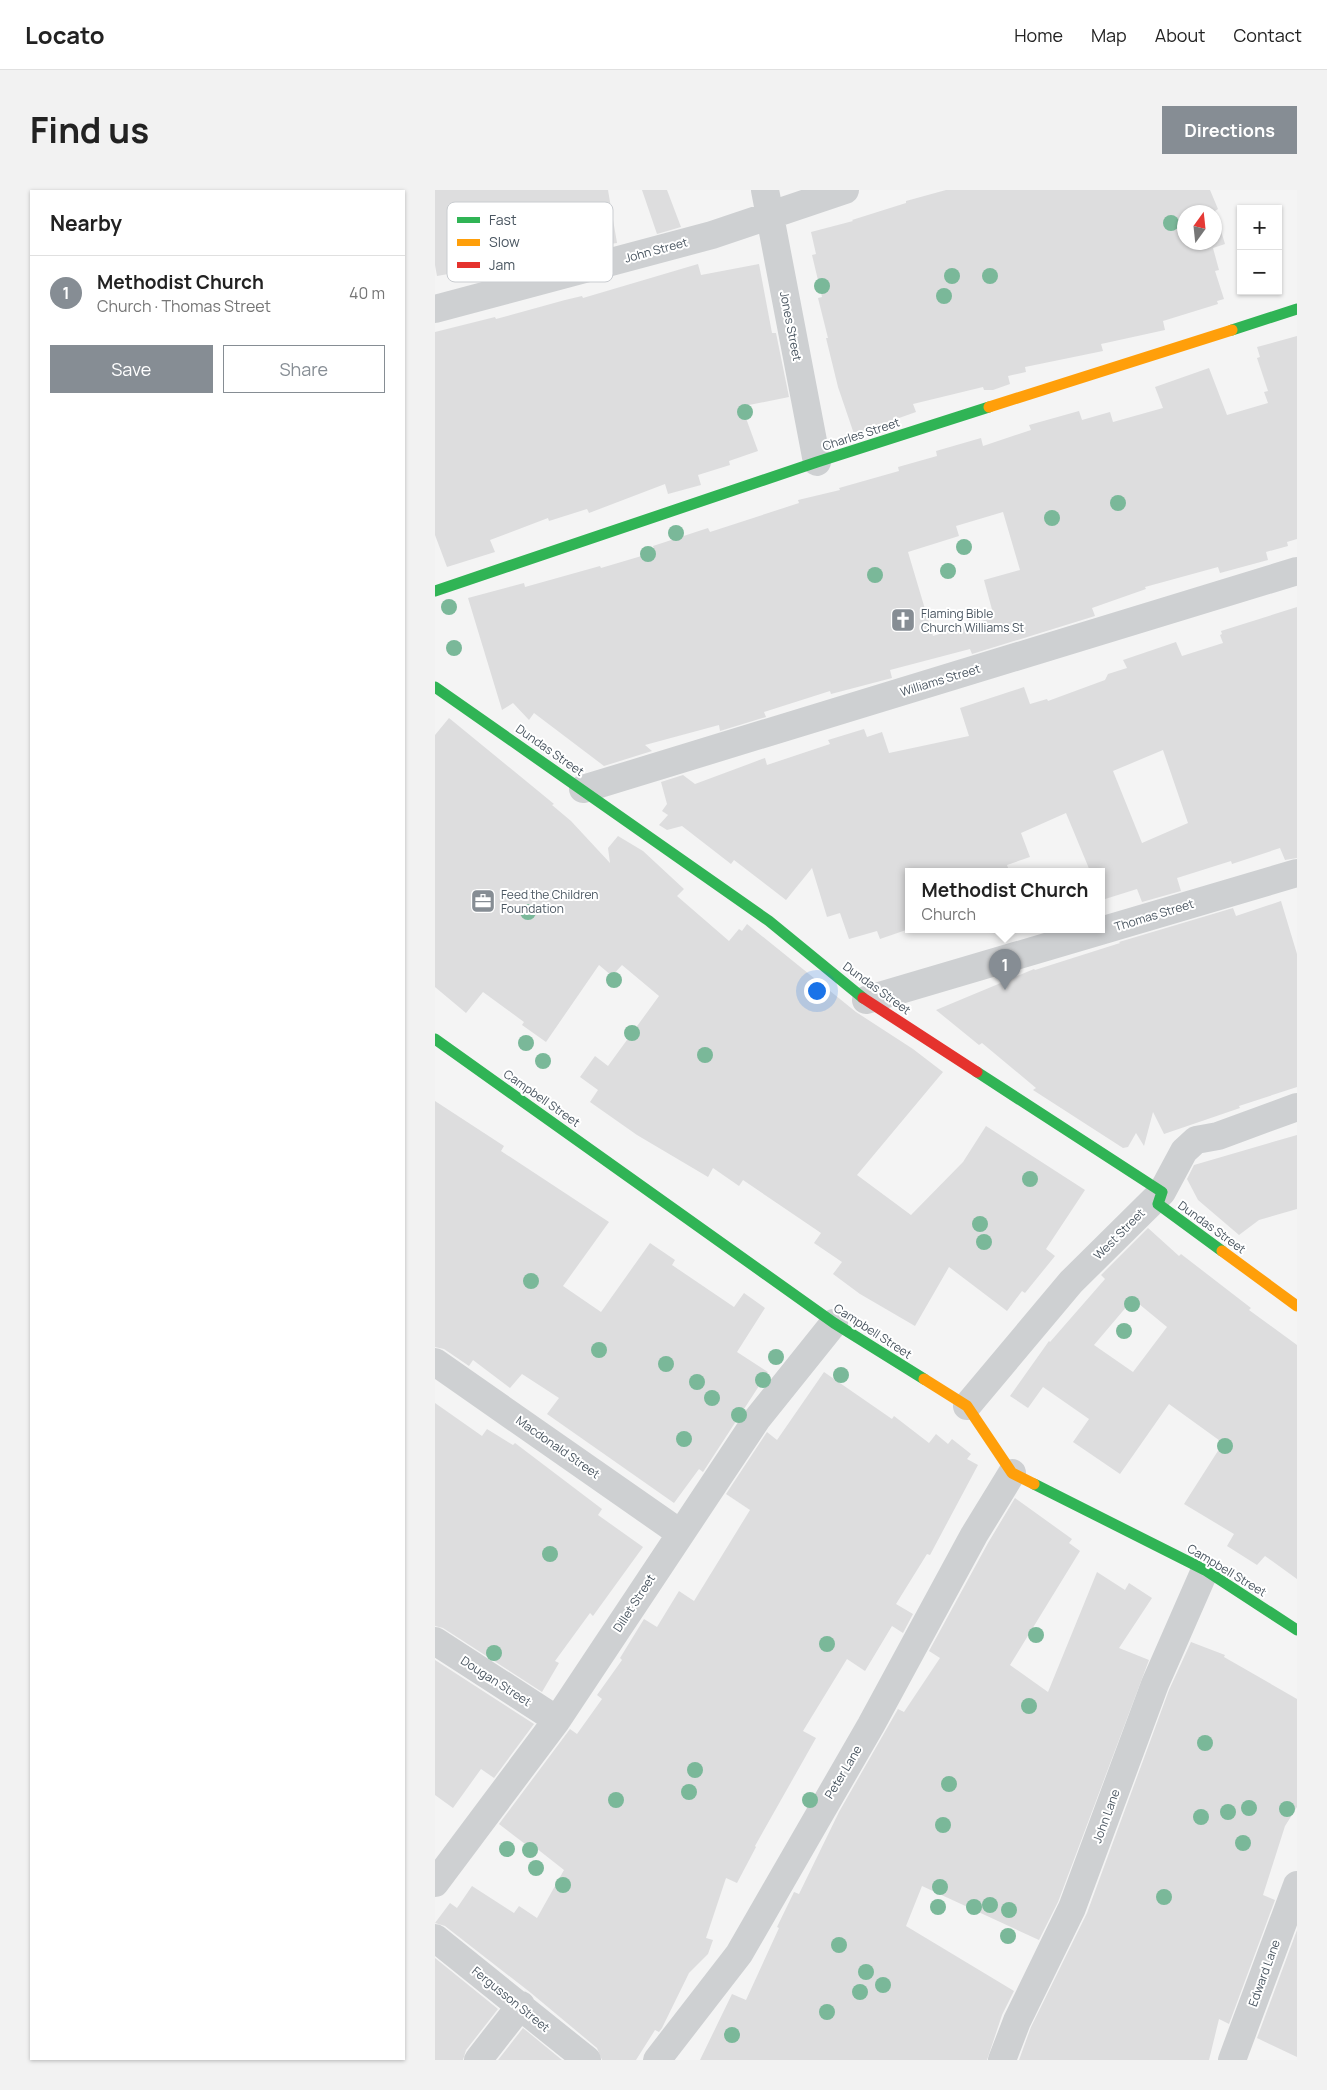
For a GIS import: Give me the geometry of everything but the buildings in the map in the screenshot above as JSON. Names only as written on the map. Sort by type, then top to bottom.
[{"type":"street","name":"John Street","points":[[613,261],[712,235],[767,202],[845,190]]},
{"type":"street","name":"Jones Street","points":[[767,202],[817,462]]},
{"type":"street","name":"John Street","points":[[435,309],[536,282]]},
{"type":"street","name":"Charles Street","points":[[435,590],[817,462],[1297,309]]},
{"type":"street","name":"Williams Street","points":[[583,789],[1297,572]]},
{"type":"street","name":"Dundas Street","points":[[435,687],[769,921],[866,1000],[1161,1192],[1158,1204],[1297,1306]]},
{"type":"street","name":"Thomas Street","points":[[1105,930],[1297,873]]},
{"type":"street","name":"Thomas Street","points":[[866,1000],[1093,933]]},
{"type":"street","name":"Campbell Street","points":[[435,1039],[834,1323],[967,1406],[1012,1473],[1205,1570],[1297,1630]]},
{"type":"street","name":"West Street","points":[[967,1406],[1071,1282],[1161,1192],[1184,1151],[1197,1140],[1217,1136],[1297,1107]]},
{"type":"street","name":"Dillet Street","points":[[435,1883],[557,1720],[757,1420],[834,1323]]},
{"type":"street","name":"Macdonald Street","points":[[435,1362],[680,1533]]},
{"type":"street","name":"Peter Lane","points":[[657,2060],[739,1954],[871,1725],[974,1535],[1012,1473]]},
{"type":"street","name":"John Lane","points":[[1002,2060],[1017,2021],[1072,1908],[1155,1684],[1205,1570]]},
{"type":"street","name":"Dougan Street","points":[[435,1641],[557,1720]]},
{"type":"street","name":"Edward Lane","points":[[1232,2060],[1297,1885]]},
{"type":"street","name":"Fergusson Street","points":[[435,1938],[521,2005],[587,2060]]},
{"type":"street","points":[[478,2060],[521,2005]]},
{"type":"traffic: fast","points":[[1232,330],[1297,309]]},
{"type":"traffic: fast","points":[[435,591],[817,462],[989,407]]},
{"type":"traffic: fast","points":[[435,687],[769,921],[863,998]]},
{"type":"traffic: fast","points":[[435,1039],[834,1323],[924,1379]]},
{"type":"traffic: fast","points":[[977,1072],[1162,1192],[1158,1204],[1222,1251]]},
{"type":"traffic: fast","points":[[1034,1484],[1205,1570],[1297,1630]]},
{"type":"traffic: slow","points":[[989,407],[1232,330]]},
{"type":"traffic: slow","points":[[1222,1251],[1297,1306]]},
{"type":"traffic: slow","points":[[924,1379],[967,1406],[1012,1473],[1034,1484]]},
{"type":"traffic: jam","points":[[863,998],[977,1072]]},
{"type":"place","name":"Flaming Bible Church Williams St","points":[[903,620]]},
{"type":"place","name":"Feed the Children Foundation","points":[[483,901]]},
{"type":"place","name":"Methodist Church","points":[[1005,990]]}]
